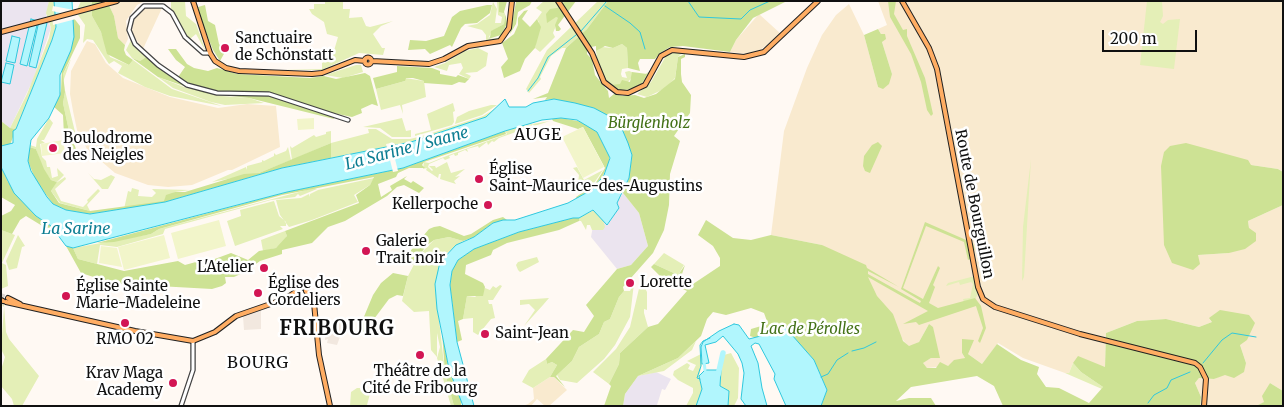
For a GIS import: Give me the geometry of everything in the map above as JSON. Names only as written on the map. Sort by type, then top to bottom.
[{"type":"main road","points":[[1,32],[117,1]]},
{"type":"main road","points":[[193,1],[210,53],[218,64],[234,70],[303,74],[322,73],[354,61],[365,61],[369,65],[372,61],[432,63],[474,45],[496,42],[504,39],[509,28],[512,1]]},
{"type":"main road","points":[[558,1],[589,49],[600,77],[606,85],[617,92],[628,93],[644,85],[660,58],[669,50],[677,49],[744,57],[764,52],[818,1]]},
{"type":"main road","name":"Route de Bourguillon","points":[[902,1],[929,48],[938,69],[978,287],[983,299],[995,308],[1080,334],[1195,363],[1200,367],[1206,379],[1204,406]]},
{"type":"main road","points":[[5,300],[135,331],[193,341],[215,332],[236,316],[285,299],[300,289],[300,285],[305,283],[308,288],[306,291]]},
{"type":"main road","points":[[300,289],[306,291],[313,300],[318,330],[319,355],[330,406]]},
{"type":"street","points":[[210,53],[203,53],[185,37],[172,14],[163,6],[144,6],[132,18],[129,30],[135,44],[158,65],[187,85],[217,93],[269,94],[348,120]]},
{"type":"street","points":[[181,406],[193,370],[193,341]]},
{"type":"shaded area","points":[[1,1],[49,1],[46,17],[51,28],[33,80],[10,128],[1,121]]},
{"type":"shaded area","points":[[107,1],[145,1],[137,5],[126,21],[128,39],[125,45],[118,38],[114,16]]},
{"type":"shaded area","points":[[878,1],[1283,1],[1283,172],[1278,169],[1251,165],[1198,255],[1229,253],[1249,228],[1248,221],[1283,205],[1283,391],[1270,383],[1265,402],[1256,406],[1200,406],[1201,397],[1195,383],[1199,378],[1214,379],[1246,363],[1240,345],[1209,319],[1212,322],[1199,327],[1166,319],[1137,321],[1106,333],[1105,367],[1073,363],[1069,373],[1065,373],[1023,358],[998,343],[982,364],[968,354],[962,339],[962,353],[965,358],[948,366],[927,368],[922,363],[931,358],[939,358],[929,324],[919,342],[909,347],[822,245],[771,235],[784,131],[807,68],[822,35],[836,15],[849,4],[864,35],[878,87],[892,74],[882,42],[885,34],[881,34],[878,29],[887,25]]},
{"type":"shaded area","points":[[145,8],[162,8],[143,49],[132,34],[133,19]]},
{"type":"shaded area","points":[[759,14],[781,34],[759,51],[747,54],[730,52],[736,40]]},
{"type":"shaded area","points":[[87,41],[95,44],[106,63],[123,78],[170,97],[218,108],[247,104],[276,106],[280,147],[232,170],[192,185],[168,187],[148,185],[115,173],[87,149],[77,130],[70,94],[71,71]]},
{"type":"shaded area","points":[[623,193],[639,213],[648,246],[631,265],[617,269],[591,237],[593,226],[598,228],[604,223],[608,224],[619,208],[617,203]]},
{"type":"shaded area","points":[[261,310],[261,329],[244,330],[243,316]]},
{"type":"shaded area","points":[[341,322],[345,323],[337,345],[327,343],[328,339],[325,340],[325,326]]},
{"type":"shaded area","points":[[656,372],[671,379],[665,390],[662,389],[657,405],[623,406],[625,394],[638,376]]},
{"type":"shaded area","points":[[550,377],[554,377],[567,390],[549,406],[545,406],[537,399],[531,406],[523,406],[534,399],[533,388]]},
{"type":"green space","points":[[49,1],[54,1],[56,27],[16,129],[10,128],[27,94],[49,38],[51,28],[46,13]]},
{"type":"green space","points":[[81,1],[92,1],[92,16],[101,32],[110,57],[129,65],[133,60],[172,89],[222,106],[170,96],[145,87],[118,73],[122,66],[114,61],[109,64],[93,40],[87,39],[83,43],[85,25],[76,12]]},
{"type":"green space","points":[[92,1],[107,1],[114,16],[118,38],[125,45],[126,55],[133,60],[129,65],[107,54],[101,32],[92,16]]},
{"type":"green space","points":[[171,1],[185,1],[186,16],[196,24],[206,52],[196,34],[190,39],[184,33],[171,9]]},
{"type":"green space","points":[[325,1],[343,2],[343,9],[350,9],[349,18],[362,17],[366,26],[370,27],[393,21],[381,26],[373,34],[382,48],[385,48],[383,55],[359,53],[322,70],[283,70],[322,69],[322,63],[330,57],[329,55],[333,54],[338,37],[327,34],[324,22],[312,14],[309,9],[314,9],[314,4],[325,4]]},
{"type":"green space","points":[[497,1],[499,1],[505,16],[504,24],[492,31],[488,39],[498,38],[507,26],[500,38],[486,41],[486,35],[482,30],[467,26],[477,24],[490,15],[493,2],[497,9],[495,23],[501,23],[502,17],[498,15]]},
{"type":"green space","points":[[499,1],[507,1],[504,12],[506,17],[507,24],[501,35],[488,39],[491,31],[504,24],[505,16],[504,13],[499,12]]},
{"type":"green space","points":[[532,1],[530,5],[518,12],[516,24],[510,34],[516,2]]},
{"type":"green space","points":[[544,1],[565,1],[557,8],[556,17],[559,18],[553,33],[555,37],[540,52],[535,48],[539,22],[537,19],[542,12],[536,8]]},
{"type":"green space","points":[[565,1],[576,1],[558,25],[561,29],[556,31],[555,25],[558,18],[556,17],[547,23],[546,14],[550,9],[557,8]]},
{"type":"green space","points":[[598,1],[608,1],[587,29],[566,48],[562,48],[551,56],[540,77],[541,79],[529,93],[526,89],[547,50]]},
{"type":"green space","name":"Bürglenholz","points":[[608,1],[787,1],[753,18],[736,40],[730,52],[683,46],[670,47],[660,53],[655,59],[640,59],[638,63],[640,71],[628,68],[627,48],[622,44],[613,48],[605,46],[596,51],[596,46],[587,48],[587,54],[592,59],[595,75],[608,91],[609,98],[614,94],[623,96],[635,95],[644,98],[656,94],[675,79],[678,57],[685,54],[685,57],[681,59],[681,74],[682,82],[691,95],[690,113],[674,136],[680,141],[670,174],[669,205],[664,230],[653,253],[623,287],[624,291],[619,297],[610,319],[604,322],[599,334],[579,347],[572,361],[556,376],[565,387],[554,377],[550,377],[557,365],[552,362],[547,364],[546,359],[573,330],[584,332],[594,316],[586,305],[617,269],[631,265],[648,246],[639,213],[623,193],[629,178],[632,155],[622,129],[594,108],[554,99],[545,100],[547,97],[533,99],[548,93],[566,48],[587,29]]},
{"type":"green space","points":[[888,1],[896,1],[894,14],[903,30],[907,29],[907,36],[925,78],[933,114],[931,116],[927,110],[921,82],[911,54],[890,17]]},
{"type":"green space","points":[[1147,1],[1162,1],[1163,16],[1160,22],[1163,24],[1168,20],[1180,19],[1174,69],[1140,65]]},
{"type":"green space","points":[[205,5],[208,21],[215,25],[219,44],[225,52],[220,61],[213,50],[200,17],[198,7]]},
{"type":"green space","points":[[492,5],[490,13],[477,23],[465,24],[461,28],[452,47],[450,45],[430,54],[425,49],[408,50],[410,40],[426,41],[444,36],[452,17],[460,11]]},
{"type":"green space","points":[[528,10],[522,19],[530,27],[537,19],[541,27],[535,48],[525,59],[520,71],[504,78],[501,67],[508,59],[502,43],[514,34],[518,25],[518,18],[524,11]]},
{"type":"green space","points":[[73,17],[80,26],[80,38],[63,74],[65,92],[63,103],[69,131],[78,154],[76,158],[64,136],[63,115],[54,107],[61,91],[62,68],[71,50]]},
{"type":"green space","points":[[878,29],[881,34],[885,34],[886,39],[882,42],[892,74],[889,84],[883,89],[878,87],[864,35]]},
{"type":"green space","points":[[131,40],[146,57],[140,61],[132,58],[126,50]]},
{"type":"green space","points":[[622,44],[627,48],[628,68],[622,69],[621,74],[622,77],[627,78],[625,72],[629,71],[632,72],[633,76],[621,90],[615,89],[605,81],[598,64],[596,51],[602,47],[613,48]]},
{"type":"green space","points":[[478,48],[488,53],[486,66],[477,72],[465,73],[471,76],[469,79],[459,74],[463,68],[461,63],[449,65],[447,71],[434,67],[465,51]]},
{"type":"green space","points":[[168,49],[176,49],[187,64],[194,68],[208,71],[217,68],[237,74],[310,78],[324,76],[336,79],[365,73],[370,76],[378,106],[372,104],[361,109],[362,113],[352,117],[333,113],[334,119],[249,98],[204,93],[158,77],[132,58],[140,61],[146,57],[176,80],[185,67],[176,60]]},
{"type":"green space","points":[[683,52],[678,57],[675,78],[666,88],[647,97],[637,94],[651,82],[666,56]]},
{"type":"green space","points":[[71,59],[63,82],[63,74]]},
{"type":"green space","points":[[361,65],[363,72],[343,78],[325,75]]},
{"type":"green space","points":[[397,66],[432,68],[440,71],[440,74],[456,77],[458,75],[469,79],[465,83],[459,82],[452,85],[424,83],[424,81],[406,78],[405,81],[376,89],[373,78],[397,72]]},
{"type":"green space","points":[[650,71],[643,83],[628,91],[621,90]]},
{"type":"green space","points":[[632,72],[647,74],[642,83],[634,88],[621,90],[611,85],[620,84],[622,80],[630,82]]},
{"type":"green space","points":[[158,77],[184,87],[222,96],[249,98],[264,103],[225,105],[211,102],[173,88]]},
{"type":"green space","points":[[405,78],[424,81],[426,97],[402,105],[403,114],[400,105],[381,110],[376,89],[405,81]]},
{"type":"green space","points":[[63,82],[76,136],[75,143],[69,131],[63,103],[65,92]]},
{"type":"green space","points":[[453,103],[455,111],[453,112],[454,122],[452,125],[415,136],[415,134],[431,130],[427,114]]},
{"type":"green space","points":[[497,105],[482,115],[455,124],[457,117],[469,111]]},
{"type":"green space","points":[[498,107],[487,117],[411,142],[331,158],[331,143],[369,133],[368,129],[376,129],[392,139],[410,139],[483,116]]},
{"type":"green space","points":[[49,118],[53,123],[44,140],[41,140],[45,143],[40,144],[42,157],[46,161],[47,167],[50,167],[52,178],[58,176],[57,168],[64,175],[57,182],[51,180],[43,169],[36,149],[29,147],[30,145],[36,147],[37,139]]},
{"type":"green space","points":[[314,118],[314,129],[298,130],[297,119]]},
{"type":"green space","points":[[402,118],[406,131],[411,130],[411,137],[392,137],[380,128],[363,127]]},
{"type":"green space","points":[[561,118],[583,122],[597,132],[609,155],[609,162],[600,182],[577,199],[576,197],[595,184],[605,168],[583,127],[578,129],[553,121],[552,119]]},
{"type":"green space","points":[[1,121],[10,128],[16,129],[10,145],[1,146]]},
{"type":"green space","points":[[550,121],[534,126],[533,124],[530,127],[499,138],[494,142],[492,141],[488,145],[487,142],[479,148],[478,146],[467,149],[468,152],[465,150],[458,153],[458,155],[455,156],[454,154],[445,160],[443,158],[429,164],[428,167],[432,171],[429,166],[435,166],[436,168],[447,162],[451,173],[465,169],[455,177],[460,176],[454,181],[456,184],[440,179],[441,174],[439,174],[438,178],[426,170],[427,168],[423,169],[424,162],[429,163],[507,134],[505,131],[521,126]]},
{"type":"green space","points":[[583,127],[604,167],[583,178],[562,137]]},
{"type":"green space","points":[[331,131],[331,143],[292,160],[290,146],[292,148],[314,135],[316,137]]},
{"type":"green space","points":[[505,131],[506,134],[424,162],[422,165],[425,168],[409,168],[398,173],[396,177],[378,184],[381,197],[392,190],[390,186],[407,176],[404,179],[411,183],[413,181],[424,188],[419,193],[404,185],[397,187],[387,196],[345,221],[328,227],[312,243],[282,250],[282,254],[260,261],[245,272],[234,277],[225,277],[226,283],[212,289],[122,284],[103,280],[81,273],[66,246],[73,248],[78,259],[124,271],[178,261],[185,265],[203,260],[212,260],[231,253],[248,260],[259,251],[276,248],[287,236],[285,231],[359,203],[356,195],[370,185],[374,177],[282,195],[159,229],[151,234],[114,242],[97,243],[287,192],[403,168]]},
{"type":"green space","name":"Boulodrome des Neigles","points":[[63,140],[65,153],[42,156],[41,144]]},
{"type":"green space","points":[[878,142],[882,146],[870,173],[865,171],[863,166],[864,156],[872,145]]},
{"type":"green space","points":[[331,143],[331,158],[282,168],[165,202],[90,214],[66,210],[53,204],[36,181],[28,161],[29,147],[36,149],[44,169],[51,180],[57,182],[51,191],[59,203],[90,211],[164,201],[166,195],[175,192],[185,192],[244,174],[259,173]]},
{"type":"green space","points":[[1186,143],[1248,160],[1251,165],[1278,169],[1283,172],[1283,205],[1248,221],[1249,228],[1256,233],[1256,241],[1245,249],[1229,253],[1198,255],[1200,264],[1193,270],[1172,263],[1164,245],[1161,166],[1164,152],[1170,146]]},
{"type":"green space","points":[[288,147],[291,160],[259,173],[212,182],[246,167],[247,170],[247,166],[262,162],[262,160],[264,161],[274,156],[274,153],[276,155],[286,151]]},
{"type":"green space","points":[[1031,159],[1024,277],[1022,281],[1023,227]]},
{"type":"green space","points":[[1,167],[8,182],[36,216],[51,226],[57,234],[53,236],[44,227],[26,216],[20,220],[12,234],[1,230],[1,216],[11,211],[15,205],[1,197]]},
{"type":"green space","points":[[577,167],[584,180],[603,170],[594,183],[584,190],[578,183],[579,175],[573,168]]},
{"type":"green space","points":[[88,173],[94,179],[101,180],[111,175],[115,177],[108,189],[102,189]]},
{"type":"green space","points":[[65,177],[66,179],[55,189],[61,201],[83,207],[98,189],[100,191],[87,205],[90,211],[60,203],[51,191],[56,183]]},
{"type":"green space","points":[[374,178],[370,185],[354,195],[358,202],[289,227],[280,215],[276,200],[301,198],[309,194],[310,197],[310,194],[318,190]]},
{"type":"green space","points":[[132,188],[139,190],[138,196],[152,197],[156,193],[152,189],[190,190],[175,192],[165,198],[165,202],[124,209],[128,191],[131,192]]},
{"type":"green space","points":[[314,188],[317,189],[300,196],[298,194],[295,197],[271,200],[165,229],[163,234],[117,247],[100,245],[97,264],[78,259],[73,248],[151,234],[159,229]]},
{"type":"green space","points":[[274,201],[279,216],[286,222],[286,226],[280,226],[283,229],[235,246],[227,221],[241,216],[240,210]]},
{"type":"green space","points":[[594,210],[603,219],[605,227],[603,230],[592,230],[590,225],[587,225],[586,230],[581,221],[579,221],[579,218]]},
{"type":"green space","points":[[503,217],[507,220],[493,223],[474,237],[463,241],[449,237],[434,240],[426,246],[413,265],[407,255],[429,229],[434,227],[440,226],[464,236],[471,234],[493,220]]},
{"type":"green space","points":[[579,218],[579,221],[559,230],[507,243],[493,250],[491,255],[466,265],[465,274],[483,283],[485,287],[483,296],[467,296],[463,319],[458,321],[462,340],[457,342],[450,285],[452,271],[458,260],[474,249],[519,232]]},
{"type":"green space","points":[[219,220],[226,246],[178,259],[171,233]]},
{"type":"green space","points":[[706,220],[733,238],[751,240],[771,235],[822,245],[866,265],[867,268],[899,287],[868,271],[868,274],[920,303],[921,301],[901,289],[925,222],[973,243],[975,250],[968,248],[970,259],[968,260],[964,242],[926,226],[903,288],[923,299],[938,266],[940,268],[933,285],[935,287],[929,303],[938,308],[975,298],[981,306],[986,328],[980,343],[978,341],[983,328],[976,306],[919,325],[916,322],[903,324],[928,311],[868,277],[877,296],[893,314],[903,341],[909,346],[919,342],[929,324],[933,327],[940,358],[931,358],[923,363],[927,368],[936,368],[940,362],[948,366],[954,360],[965,358],[962,353],[962,339],[974,340],[968,354],[982,364],[997,344],[1021,360],[1039,367],[1037,374],[1046,387],[1059,388],[1089,403],[1103,387],[1081,372],[1073,363],[1078,356],[1105,367],[1106,333],[1137,321],[1166,319],[1199,327],[1212,322],[1209,318],[1220,310],[1249,315],[1255,323],[1247,340],[1240,345],[1246,363],[1244,372],[1234,378],[1225,375],[1214,379],[1199,378],[1195,383],[1201,397],[1200,406],[1003,406],[994,386],[977,376],[911,387],[896,401],[909,398],[931,398],[936,406],[821,406],[827,390],[814,360],[783,326],[756,338],[750,336],[751,329],[768,324],[764,313],[751,308],[726,315],[713,312],[707,319],[701,336],[678,358],[638,376],[625,394],[623,406],[604,406],[611,386],[609,384],[619,364],[620,353],[648,327],[658,324],[687,291],[664,280],[651,267],[654,264],[678,275],[685,265],[681,277],[693,284],[720,266],[720,258],[713,246],[698,235]]},
{"type":"green space","points":[[1,230],[15,235],[2,263],[6,265],[8,286],[1,289]]},
{"type":"green space","points":[[285,231],[287,236],[284,242],[276,248],[263,251],[261,240]]},
{"type":"green space","points":[[18,235],[25,246],[22,247],[17,268],[9,270],[6,261]]},
{"type":"green space","points":[[164,235],[170,258],[124,270],[118,247]]},
{"type":"green space","points":[[449,237],[463,241],[447,253],[435,284],[445,373],[454,406],[451,406],[437,358],[440,347],[437,333],[437,357],[431,350],[429,311],[414,312],[402,301],[408,276],[419,255],[434,240]]},
{"type":"green space","points":[[101,246],[117,248],[122,267],[99,263]]},
{"type":"green space","points":[[664,253],[684,265],[678,275],[654,264]]},
{"type":"green space","points":[[537,257],[539,262],[520,272],[518,270],[516,265],[518,262]]},
{"type":"green space","points":[[393,273],[408,276],[403,296],[397,295],[389,299],[367,327],[370,331],[368,334],[360,333],[358,331],[373,295],[381,283]]},
{"type":"green space","points":[[975,276],[978,294],[975,299],[964,302],[963,299],[970,298],[973,284],[971,282],[960,285],[959,282],[946,286],[948,283]]},
{"type":"green space","points":[[641,280],[647,292],[647,310],[644,309],[644,313],[648,327],[620,353],[619,364],[609,384],[593,372],[616,349],[630,327]]},
{"type":"green space","points":[[634,283],[630,317],[615,345],[604,359],[577,383],[560,380],[557,375],[572,361],[579,347],[599,334],[604,322],[610,319],[619,297],[624,291],[630,291]]},
{"type":"green space","points":[[500,285],[502,286],[493,300],[488,300],[489,304],[492,304],[495,318],[491,319],[478,335],[473,332],[473,318],[463,319],[467,296],[475,297],[485,288],[490,290],[493,286],[496,288]]},
{"type":"green space","points":[[549,298],[524,326],[535,310],[529,304],[520,305],[520,300]]},
{"type":"green space","points":[[1,304],[4,305],[6,332],[9,339],[39,376],[22,406],[14,406],[12,399],[1,386],[1,370],[5,357],[1,349],[4,307]]},
{"type":"green space","points":[[442,332],[449,369],[461,399],[461,406],[454,406],[445,373]]},
{"type":"green space","points":[[696,341],[692,350],[664,371],[638,376],[678,358]]},
{"type":"green space","points":[[731,353],[739,368],[738,398],[734,406],[728,406],[729,391],[720,386],[724,355]]},
{"type":"green space","points":[[701,354],[702,364],[699,376],[702,389],[699,401],[696,406],[686,406],[693,393],[693,388],[678,380],[673,375],[674,371],[687,363],[690,365],[688,369],[693,371],[696,365],[687,361]]},
{"type":"green space","points":[[546,359],[547,364],[552,362],[557,365],[550,377],[533,388],[522,382],[529,370]]},
{"type":"green space","points":[[1073,363],[1081,372],[1103,387],[1102,389],[1065,373],[1069,373]]},
{"type":"green space","points":[[1270,383],[1283,391],[1283,406],[1256,406],[1264,402],[1262,396]]},
{"type":"green space","points":[[360,388],[361,392],[363,389],[371,390],[367,405],[350,406],[351,392]]},
{"type":"water","name":"La Sarine","points":[[54,1],[72,1],[74,37],[71,50],[60,75],[60,95],[49,118],[31,140],[28,161],[31,171],[47,197],[53,204],[66,210],[90,214],[165,202],[282,168],[411,142],[486,117],[505,99],[509,107],[526,107],[533,103],[554,99],[594,108],[609,116],[622,129],[632,155],[629,178],[617,203],[619,208],[607,225],[593,210],[579,218],[519,232],[474,249],[458,260],[452,271],[450,285],[457,342],[474,406],[463,406],[449,369],[437,309],[435,284],[440,262],[456,245],[474,237],[493,223],[503,220],[515,220],[568,203],[593,189],[604,175],[610,158],[597,132],[577,120],[561,118],[542,120],[505,131],[403,168],[287,192],[73,248],[66,246],[51,226],[36,216],[14,193],[1,167],[1,146],[13,143],[13,131],[16,129],[52,40],[56,27]]},
{"type":"water","points":[[31,19],[38,21],[27,66],[20,64]]},
{"type":"water","points":[[39,21],[47,23],[36,68],[29,66]]},
{"type":"water","points":[[12,36],[20,38],[15,63],[6,61]]},
{"type":"water","points":[[6,63],[14,65],[10,84],[1,82]]},
{"type":"water","name":"Lac de Pérolles","points":[[734,324],[739,325],[749,339],[772,333],[784,326],[814,360],[827,390],[821,406],[786,406],[774,379],[775,374],[759,344],[755,343],[751,346],[758,363],[767,406],[746,406],[741,399],[744,373],[742,363],[738,354],[723,336],[716,342],[705,345],[709,363],[702,364],[701,347],[703,342]]},
{"type":"water","points":[[705,370],[721,370],[720,386],[729,391],[728,406],[696,406],[702,389],[699,376]]},
{"type":"pier","points":[[53,6],[74,10],[76,19],[53,25],[52,16],[61,13],[52,11]]},
{"type":"pier","points":[[391,143],[398,171],[393,172],[386,144]]},
{"type":"waterway","points":[[528,91],[538,78],[548,57],[581,31],[607,1]]},
{"type":"waterway","points":[[688,1],[699,17],[741,19],[750,10],[770,1]]},
{"type":"waterway","points":[[605,6],[640,32],[645,49]]},
{"type":"waterway","points":[[1203,363],[1222,340],[1232,333],[1256,337]]},
{"type":"waterway","points":[[700,379],[697,378],[701,366],[700,345],[703,341],[710,338]]},
{"type":"waterway","points":[[852,351],[876,342]]},
{"type":"waterway","name":"La Sarine / Saane","points":[[718,375],[723,353]]},
{"type":"waterway","points":[[821,377],[828,374],[837,360],[848,353]]},
{"type":"waterway","points":[[704,361],[705,370]]},
{"type":"waterway","points":[[1148,403],[1154,395],[1167,388],[1171,380],[1190,372]]},
{"type":"tunnel","points":[[1,295],[8,298]]},
{"type":"place","name":"Sanctuaire de Schönstatt","points":[[225,48]]},
{"type":"place","name":"Boulodrome des Neigles","points":[[53,148]]},
{"type":"place","name":"Église Saint-Maurice-des-Augustins","points":[[479,179]]},
{"type":"place","name":"Kellerpoche","points":[[488,205]]},
{"type":"place","name":"Galerie Trait noir","points":[[366,251]]},
{"type":"place","name":"L'Atelier","points":[[264,268]]},
{"type":"place","name":"Lorette","points":[[630,283]]},
{"type":"place","name":"Église des Cordeliers","points":[[258,293]]},
{"type":"place","name":"Église Sainte Marie-Madeleine","points":[[66,296]]},
{"type":"place","name":"RMO 02","points":[[125,323]]},
{"type":"place","name":"Saint-Jean","points":[[485,334]]},
{"type":"place","name":"Théâtre de la Cité de Fribourg","points":[[420,355]]},
{"type":"place","name":"Krav Maga Academy","points":[[173,383]]},
{"type":"district","name":"AUGE","points":[[538,135]]},
{"type":"district","name":"FRIBOURG","points":[[337,329]]},
{"type":"district","name":"BOURG","points":[[258,363]]}]
